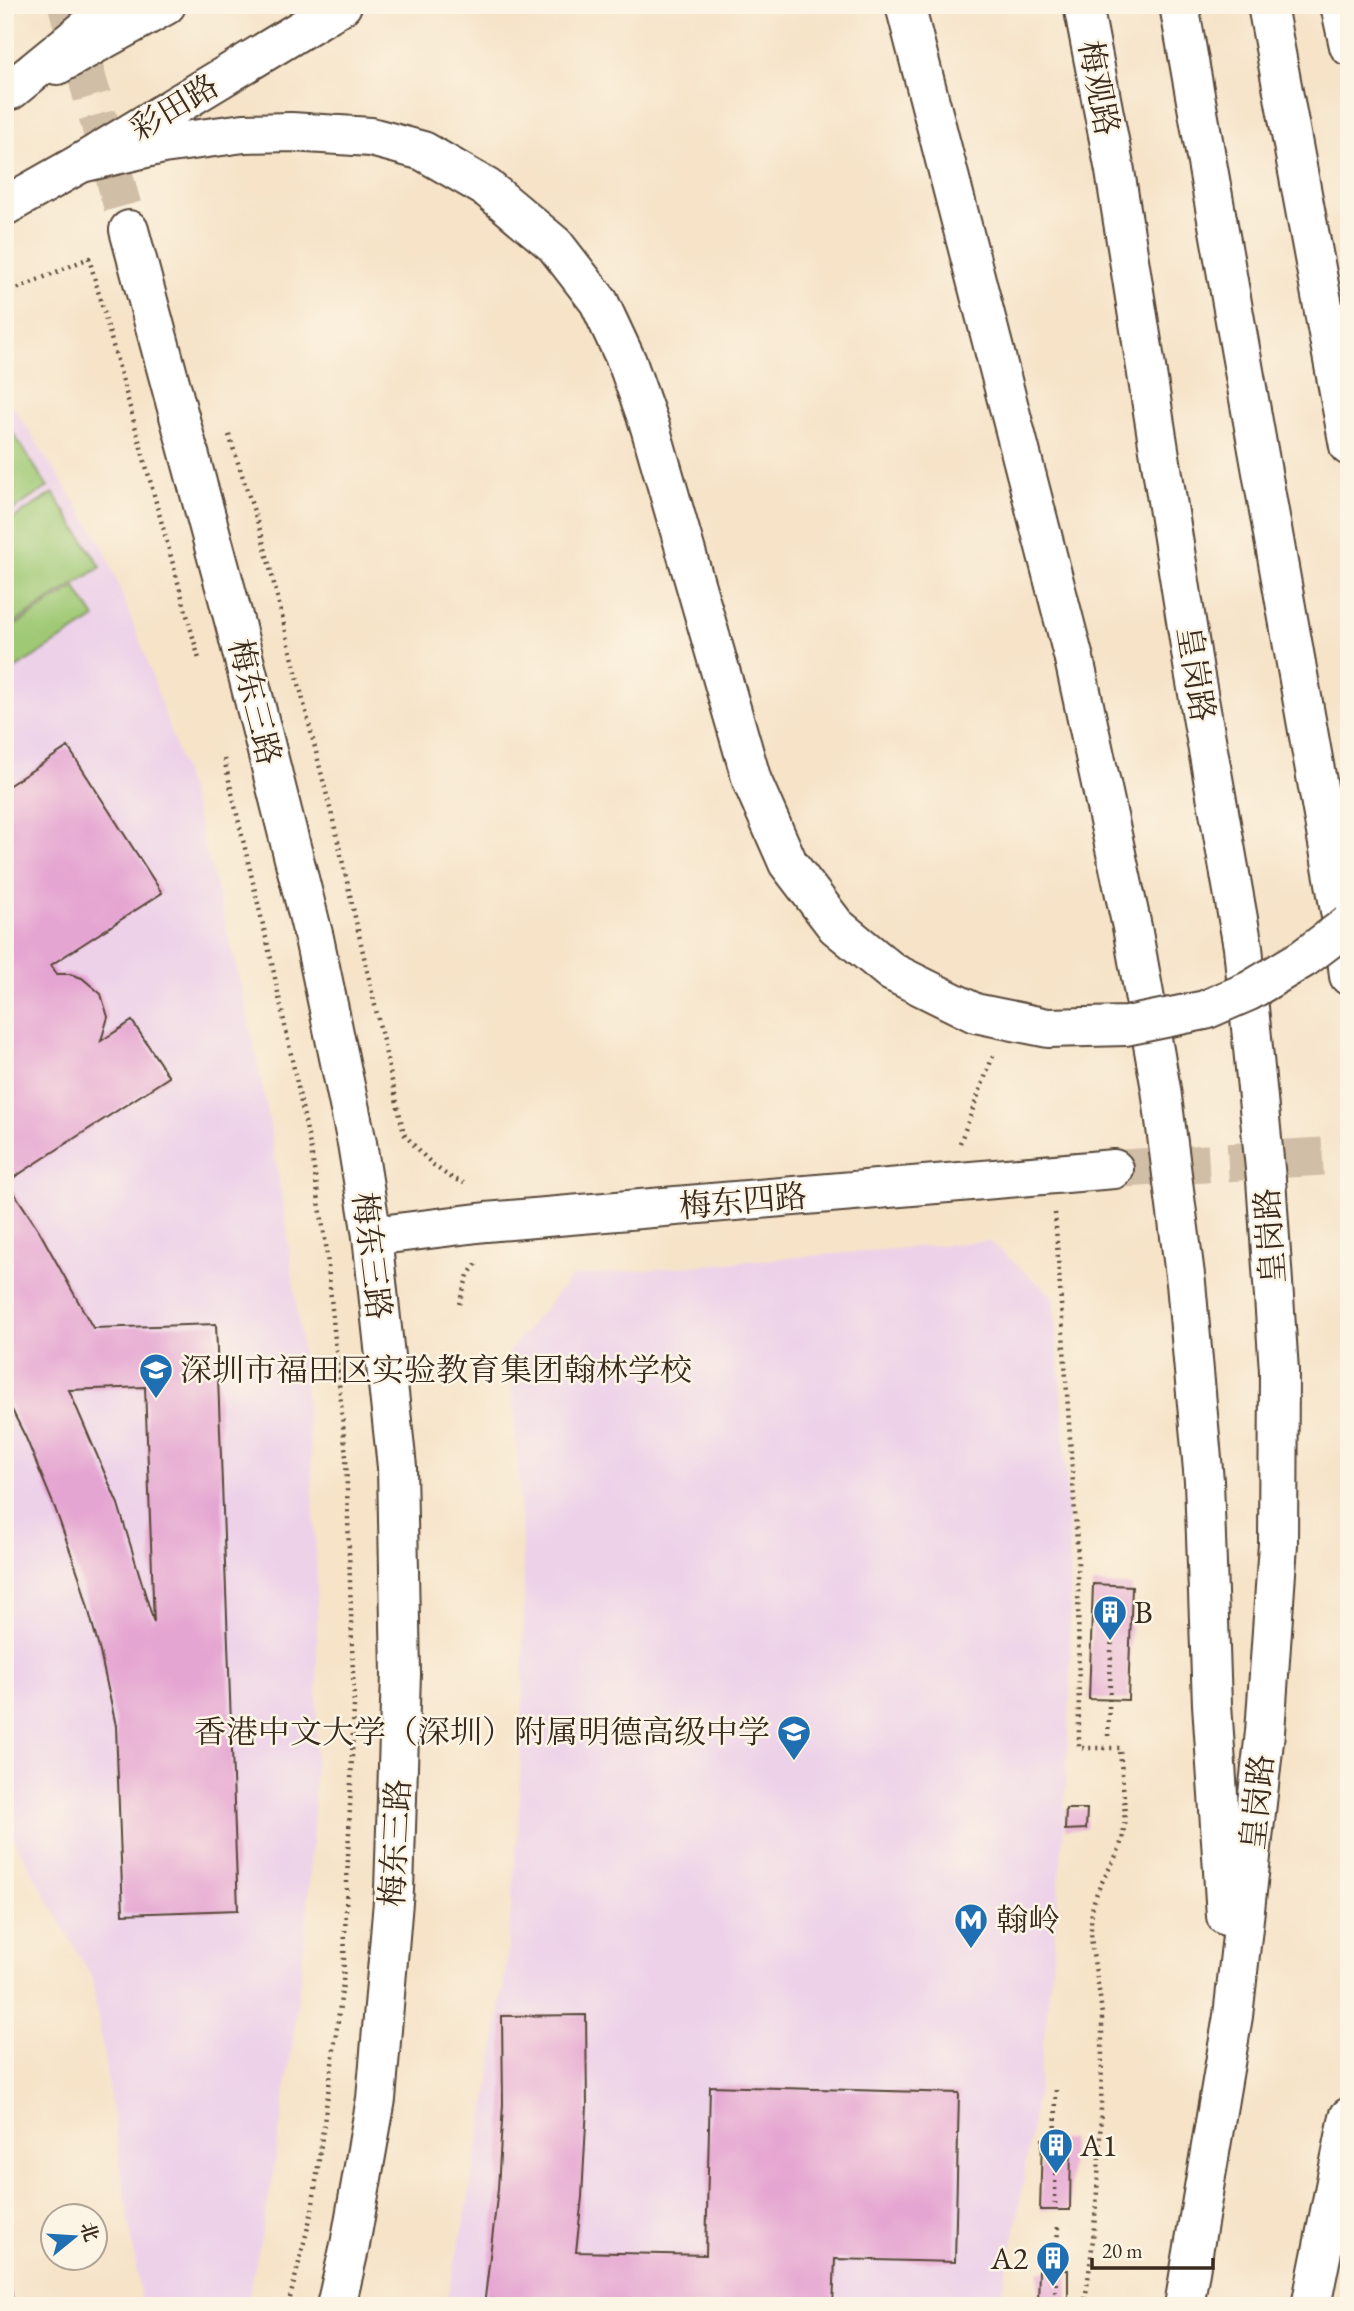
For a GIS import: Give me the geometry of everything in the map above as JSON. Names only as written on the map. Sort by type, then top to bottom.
[{"type":"main road","points":[[8,92],[115,5]]},
{"type":"main road","points":[[8,92],[166,5]]},
{"type":"main road","name":"彩田路","points":[[5,206],[342,5]]},
{"type":"main road","points":[[905,5],[1074,659],[1132,927],[1161,1089],[1186,1283],[1204,1481],[1212,1704],[1233,2016]]},
{"type":"main road","name":"梅观路","points":[[1083,5],[1115,172]]},
{"type":"main road","points":[[1179,5],[1300,679],[1349,976]]},
{"type":"main road","points":[[1267,5],[1349,446]]},
{"type":"main road","points":[[1340,5],[1349,46]]},
{"type":"main road","points":[[81,163],[163,144],[244,133],[371,137],[423,151],[487,188],[555,245],[599,302],[626,362],[650,427],[752,781],[788,863],[836,926],[892,972],[975,1013],[1048,1028],[1126,1026],[1205,1010],[1249,991],[1304,958],[1349,923]]},
{"type":"main road","name":"皇岗路","points":[[1115,172],[1192,657],[1243,947],[1266,1179],[1279,1371],[1278,1544],[1265,1732],[1233,2016],[1184,2306]]},
{"type":"main road","name":"梅东三路","points":[[129,230],[235,624],[314,938],[357,1143],[372,1236],[397,1467],[401,1674],[394,1890],[376,2099],[350,2245],[336,2306]]},
{"type":"main road","name":"梅东四路","points":[[372,1236],[486,1222],[1114,1169]]},
{"type":"main road","points":[[1311,2306],[1349,2117]]},
{"type":"path","points":[[5,294],[89,258],[200,662]]},
{"type":"path","points":[[223,756],[271,958],[311,1150],[326,1245],[346,1457],[354,1706],[343,1983],[312,2211],[288,2306]]},
{"type":"path","points":[[958,1150],[994,1052]]},
{"type":"path","points":[[404,1134],[429,1162],[450,1178],[471,1185]]},
{"type":"path","points":[[1055,1212],[1078,1558],[1079,1748],[1120,1748],[1124,1824],[1122,1842],[1091,1910],[1102,2020],[1095,2210],[1084,2306]]},
{"type":"path","points":[[459,1304],[468,1275],[481,1258]]},
{"type":"path","points":[[1108,1736],[1113,1601]]},
{"type":"path","points":[[1055,2204],[1056,2089]]},
{"type":"path","points":[[1055,2306],[1058,2224]]},
{"type":"shaded area","name":"深圳市福田区实验教育集团翰林学校","points":[[5,394],[103,545],[145,655],[182,766],[243,993],[267,1108],[301,1341],[317,1576],[314,1811],[306,1928],[291,2055],[272,2181],[247,2306],[142,2306],[92,1978],[5,1823]]},
{"type":"shaded area","name":"香港中文大学（深圳）附属明德高级中学","points":[[989,1241],[1053,1296],[1064,1428],[1070,1561],[1070,1693],[1064,1826],[1053,1957],[1038,2089],[1017,2220],[999,2306],[445,2306],[489,2089],[507,1959],[518,1829],[524,1582],[509,1351],[572,1276]]},
{"type":"green space","points":[[5,421],[48,487],[5,515]]},
{"type":"green space","points":[[53,493],[101,567],[5,629],[5,524]]},
{"type":"green space","points":[[75,587],[95,618],[5,675],[5,632]]},
{"type":"building","points":[[68,747],[162,893],[51,965],[57,974],[82,978],[101,994],[108,1017],[101,1041],[132,1021],[169,1077],[7,1182],[38,1229],[93,1328],[216,1324],[238,1910],[123,1914],[116,1726],[100,1652],[80,1579],[55,1508],[5,1396],[5,788]],"holes":[[[145,1387],[154,1623],[118,1504],[69,1390]]]},
{"type":"building","name":"B","points":[[1093,1584],[1132,1586],[1128,1700],[1089,1699]]},
{"type":"building","points":[[1066,1809],[1087,1809],[1086,1829],[1065,1830]]},
{"type":"building","points":[[586,2015],[587,2106],[576,2252],[706,2255],[710,2086],[959,2093],[955,2262],[835,2259],[833,2306],[594,2306],[570,2302],[570,2306],[484,2306],[498,2189],[503,2104],[502,2016]]},
{"type":"building","name":"A1","points":[[1042,2139],[1071,2139],[1070,2210],[1040,2210]]},
{"type":"building","points":[[7,2256],[13,2306],[5,2306]]},
{"type":"building","name":"A2","points":[[1039,2270],[1068,2270],[1068,2306],[1038,2306]]},
{"type":"tunnel","points":[[67,5],[129,230]]},
{"type":"tunnel","points":[[1114,1169],[1349,1155]]},
{"type":"place","name":"深圳市福田区实验教育集团翰林学校","points":[[156,1400]]},
{"type":"place","name":"B","points":[[1110,1642]]},
{"type":"place","name":"香港中文大学（深圳）附属明德高级中学","points":[[794,1762]]},
{"type":"place","name":"翰岭","points":[[971,1950]]},
{"type":"place","name":"A1","points":[[1056,2175]]},
{"type":"place","name":"A2","points":[[1053,2288]]}]
